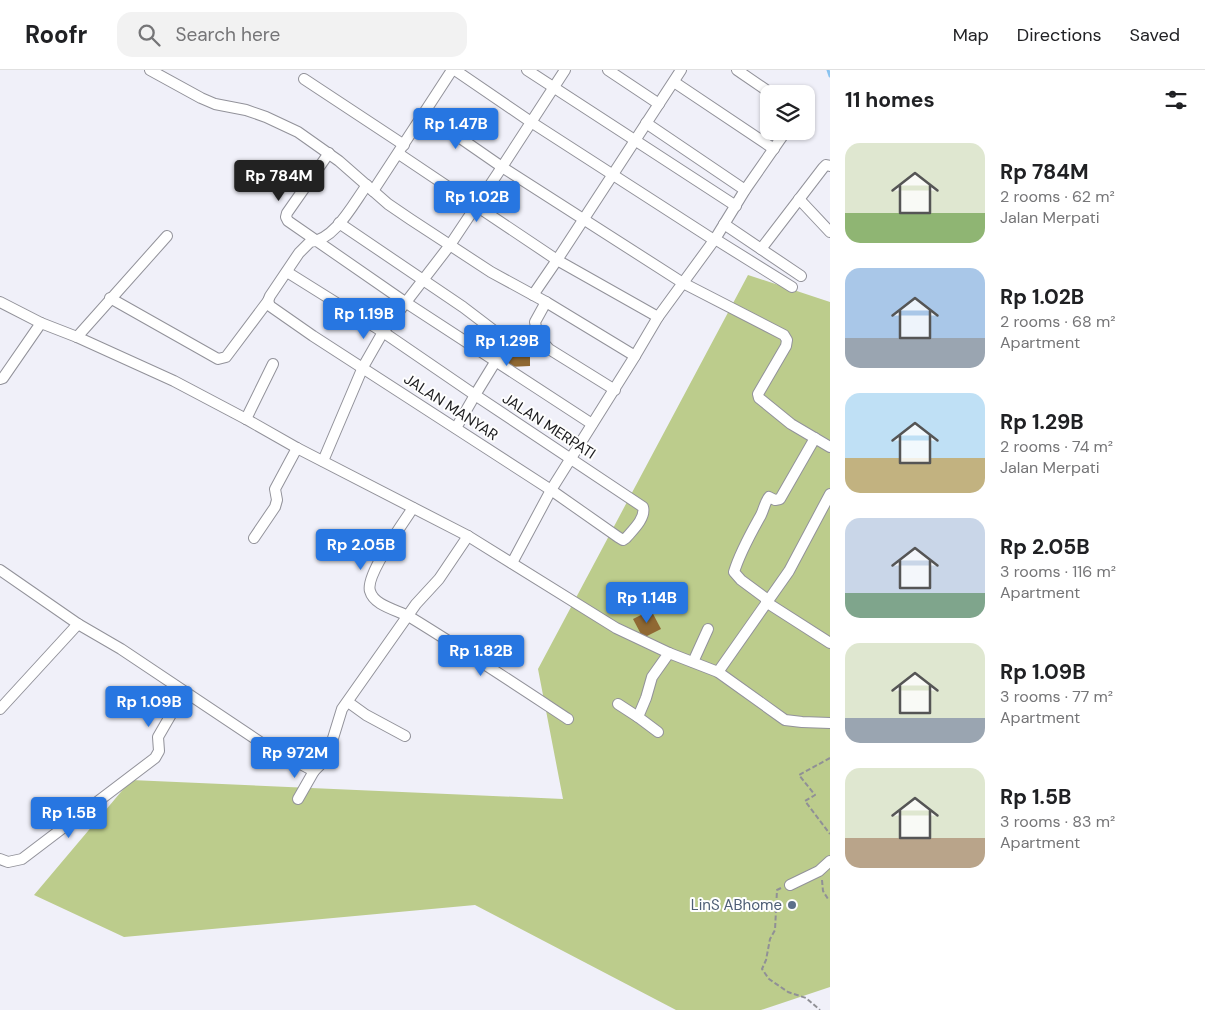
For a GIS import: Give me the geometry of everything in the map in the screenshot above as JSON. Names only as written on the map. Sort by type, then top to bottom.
[{"type":"street","points":[[150,70],[201,98],[221,106],[246,110],[298,132],[328,153],[388,204],[491,272],[546,302],[635,356]]},
{"type":"street","points":[[110,298],[218,359],[226,357],[305,247],[310,242],[319,242],[332,233],[401,150],[453,70],[531,122],[792,287]]},
{"type":"street","points":[[527,70],[736,206]]},
{"type":"street","points":[[323,461],[363,367],[383,332],[450,245],[565,70]]},
{"type":"street","points":[[608,70],[659,104]]},
{"type":"street","points":[[533,295],[681,70]]},
{"type":"street","points":[[737,70],[760,86]]},
{"type":"street","points":[[304,79],[476,207],[557,260],[658,317]]},
{"type":"street","points":[[674,82],[774,150]]},
{"type":"street","points":[[424,113],[502,167],[684,283],[784,335],[787,340],[786,346],[758,394],[759,398],[790,424],[830,447]]},
{"type":"street","points":[[646,123],[745,190]]},
{"type":"street","points":[[512,563],[551,490],[615,390],[658,317],[684,283],[780,140]]},
{"type":"street","points":[[328,153],[287,212],[286,217],[288,221],[405,302],[592,424]]},
{"type":"street","points":[[761,249],[823,168],[826,165],[830,166]]},
{"type":"street","points":[[799,199],[830,232]]},
{"type":"street","points":[[339,223],[504,337],[505,346],[456,428]]},
{"type":"street","points":[[724,224],[801,276]]},
{"type":"street","points":[[77,337],[167,236]]},
{"type":"street","name":"JALAN MERPATI","points":[[287,272],[383,332],[643,507],[643,515],[626,538],[623,540],[618,537]]},
{"type":"street","name":"JALAN MANYAR","points":[[268,301],[270,306],[313,336],[551,490],[618,537]]},
{"type":"street","points":[[546,302],[535,322],[538,337],[549,349],[615,390]]},
{"type":"street","points":[[1,304],[174,382],[246,418],[297,448],[468,536],[616,628],[669,653],[718,672],[785,720],[830,723]]},
{"type":"street","points":[[0,379],[3,378],[41,323]]},
{"type":"street","points":[[246,418],[273,364]]},
{"type":"street","points":[[815,438],[780,499],[775,500],[769,497],[767,499],[734,572],[767,601],[830,643]]},
{"type":"street","points":[[254,538],[275,507],[277,500],[275,489],[297,448]]},
{"type":"street","points":[[718,672],[789,571],[830,494]]},
{"type":"street","points":[[413,508],[376,568],[369,583],[370,592],[376,601],[408,616],[568,719]]},
{"type":"street","points":[[298,799],[330,748],[342,709],[408,616],[439,579],[468,536]]},
{"type":"street","points":[[0,570],[78,624],[121,649],[266,746],[314,771]]},
{"type":"street","points":[[0,709],[78,624]]},
{"type":"street","points":[[693,662],[708,629]]},
{"type":"street","points":[[638,717],[652,677],[669,653]]},
{"type":"street","points":[[0,859],[8,862],[22,859],[155,758],[159,751],[158,737],[184,692]]},
{"type":"street","points":[[348,702],[366,716],[404,736]]},
{"type":"street","points":[[618,704],[658,732]]},
{"type":"street","points":[[790,885],[819,871],[830,862]]},
{"type":"path","points":[[830,758],[799,775],[814,795],[805,801],[830,834]]},
{"type":"path","points":[[819,871],[828,899]]},
{"type":"path","points":[[790,885],[777,890],[776,930],[770,939],[766,960],[762,969],[769,979],[788,992],[806,998],[820,1010]]},
{"type":"green space","points":[[748,275],[830,302],[830,987],[761,1010],[676,1010],[475,905],[124,937],[34,895],[131,780],[563,799],[538,669]]},
{"type":"building","points":[[530,339],[530,366],[509,367],[506,350],[509,349],[509,340]]},
{"type":"building","points":[[651,610],[661,629],[643,638],[633,619]]},
{"type":"waterway","points":[[828,70],[830,76]]},
{"type":"place","name":"LinS ABhome","points":[[792,905]]}]
